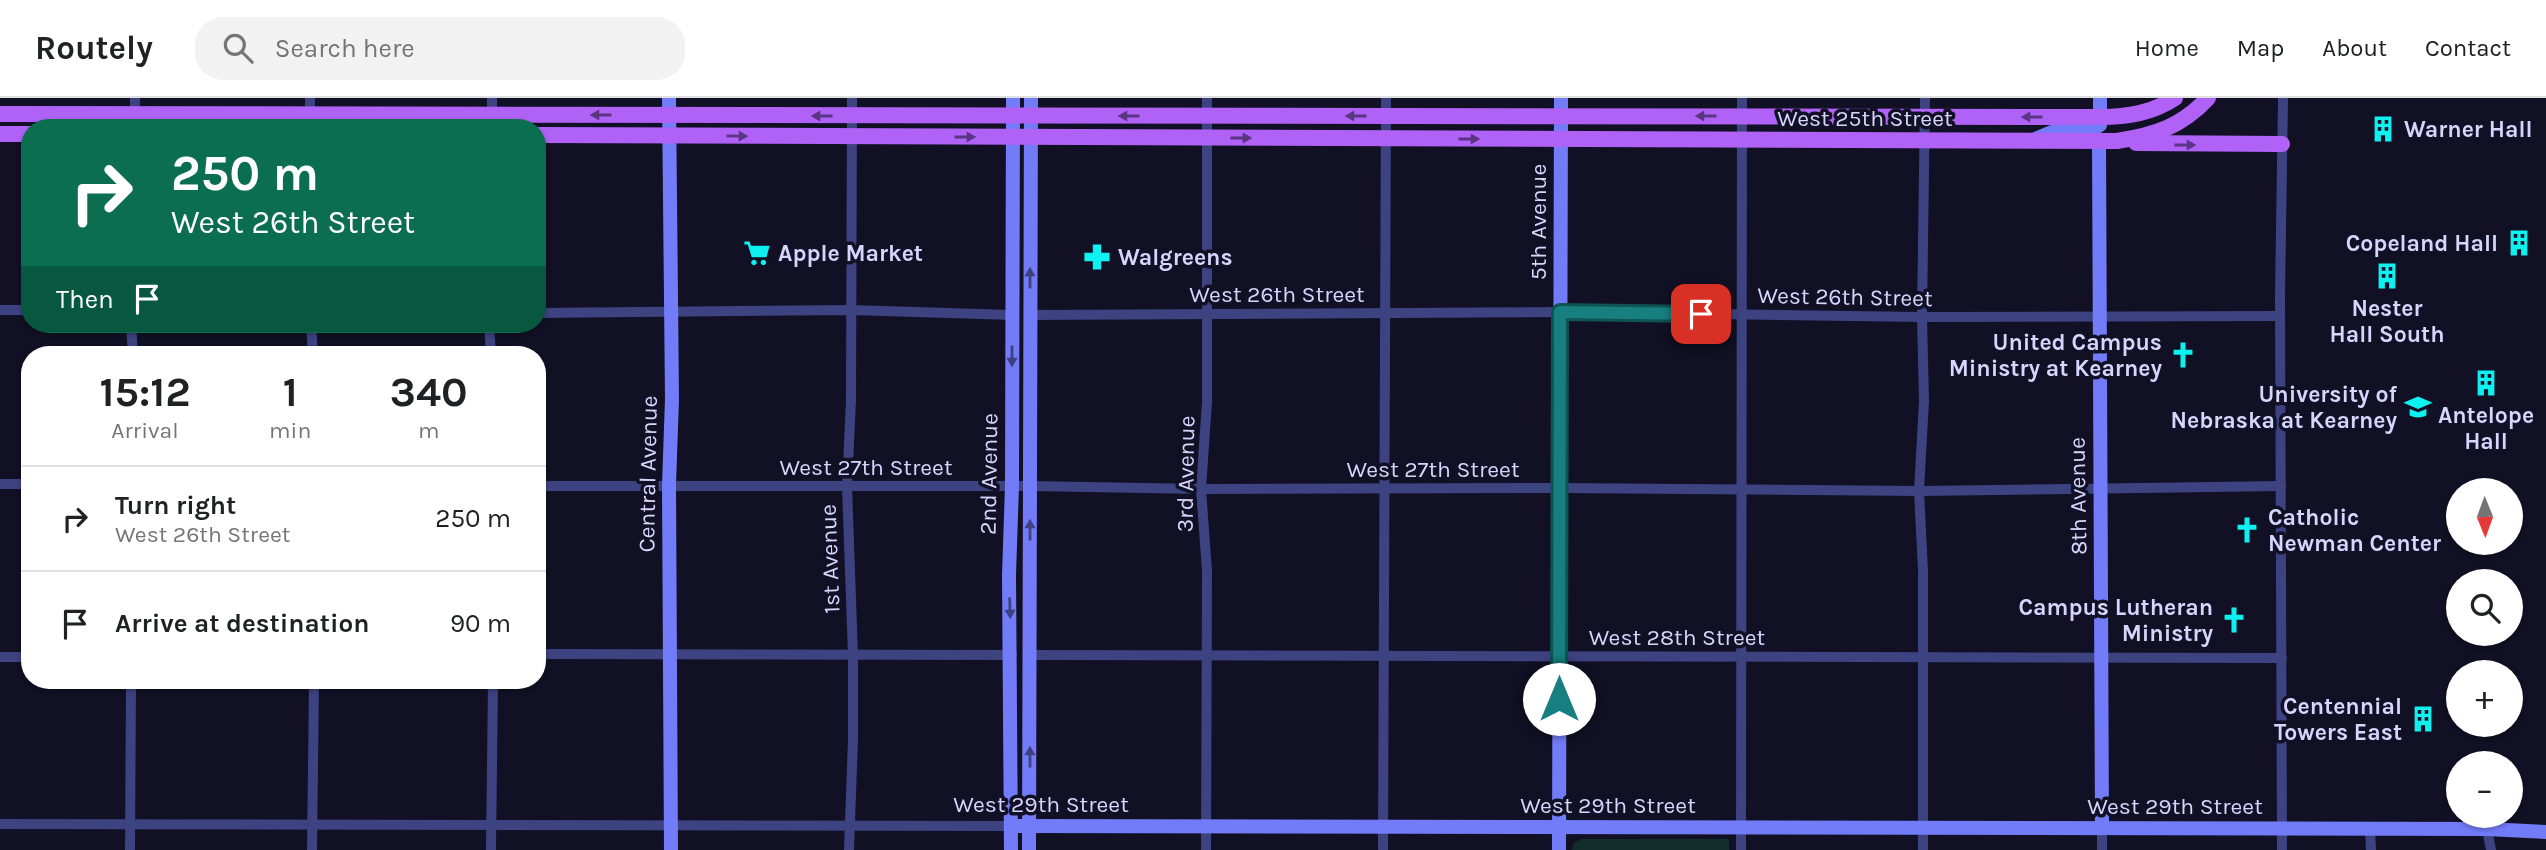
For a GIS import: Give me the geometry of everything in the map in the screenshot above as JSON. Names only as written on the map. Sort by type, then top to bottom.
[{"type":"main road","name":"West 25th Street","points":[[546,119],[669,115],[2124,117],[2144,113],[2175,98]]},
{"type":"main road","name":"West 25th Street","points":[[546,135],[2117,141],[2151,136],[2174,126],[2208,98]]},
{"type":"main road","name":"West 25th Street","points":[[0,114],[310,113],[446,119]]},
{"type":"main road","points":[[0,134],[21,134]]},
{"type":"main road","points":[[2117,141],[2153,145],[2282,144]]},
{"type":"street","points":[[492,98],[492,119]]},
{"type":"street","name":"Central Avenue","points":[[669,98],[671,850]]},
{"type":"street","name":"1st Avenue","points":[[849,850],[853,739],[847,486],[851,400],[852,98]]},
{"type":"street","name":"2nd Avenue","points":[[1011,850],[1012,655],[1009,575],[1012,486],[1013,98]]},
{"type":"street","name":"2nd Avenue","points":[[1029,850],[1031,98]]},
{"type":"street","name":"3rd Avenue","points":[[1206,850],[1207,571],[1201,489],[1207,402],[1207,98]]},
{"type":"street","points":[[1382,850],[1386,98]]},
{"type":"street","name":"5th Avenue","points":[[1559,850],[1561,98]]},
{"type":"street","points":[[1741,850],[1742,98]]},
{"type":"street","points":[[1923,850],[1923,571],[1919,491],[1924,401],[1922,317],[1925,98]]},
{"type":"street","points":[[2029,141],[2052,132],[2095,128],[2100,125],[2100,98]]},
{"type":"street","points":[[2282,100],[2282,850]]},
{"type":"street","name":"8th Avenue","points":[[2099,141],[2102,850]]},
{"type":"street","points":[[0,310],[21,310]]},
{"type":"street","points":[[546,313],[851,310],[1013,314]]},
{"type":"street","name":"West 26th Street","points":[[1030,315],[1560,312],[1922,317],[2280,316]]},
{"type":"street","points":[[0,484],[21,484]]},
{"type":"street","name":"West 27th Street","points":[[546,486],[1919,491],[2281,486]]},
{"type":"street","points":[[546,654],[1012,655]]},
{"type":"street","name":"West 28th Street","points":[[1030,655],[2281,658]]},
{"type":"street","points":[[0,656],[21,657]]},
{"type":"street","points":[[130,850],[131,689]]},
{"type":"street","points":[[312,850],[314,689]]},
{"type":"street","points":[[491,850],[489,826],[493,689]]},
{"type":"street","name":"West 29th Street","points":[[0,824],[2282,828],[2487,829],[2546,832]]},
{"type":"street","points":[[2371,829],[2371,850]]},
{"type":"street","points":[[2487,829],[2491,850]]},
{"type":"green space","points":[[1582,839],[1729,839],[1729,850],[1572,850],[1574,843]]},
{"type":"place","name":"Warner Hall","points":[[2383,129]]},
{"type":"place","name":"Copeland Hall","points":[[2519,243]]},
{"type":"place","name":"Apple Market","points":[[757,253]]},
{"type":"place","name":"Walgreens","points":[[1097,257]]},
{"type":"place","name":"Nester Hall South","points":[[2387,276]]},
{"type":"place","name":"United Campus Ministry at Kearney","points":[[2183,355]]},
{"type":"place","name":"Antelope Hall","points":[[2486,383]]},
{"type":"place","name":"University of Nebraska at Kearney","points":[[2418,407]]},
{"type":"place","name":"Catholic Newman Center","points":[[2247,530]]},
{"type":"place","name":"Campus Lutheran Ministry","points":[[2234,620]]},
{"type":"place","name":"Centennial Towers East","points":[[2423,719]]},
{"type":"route","points":[[1559,699],[1560,312],[1701,314]]}]
